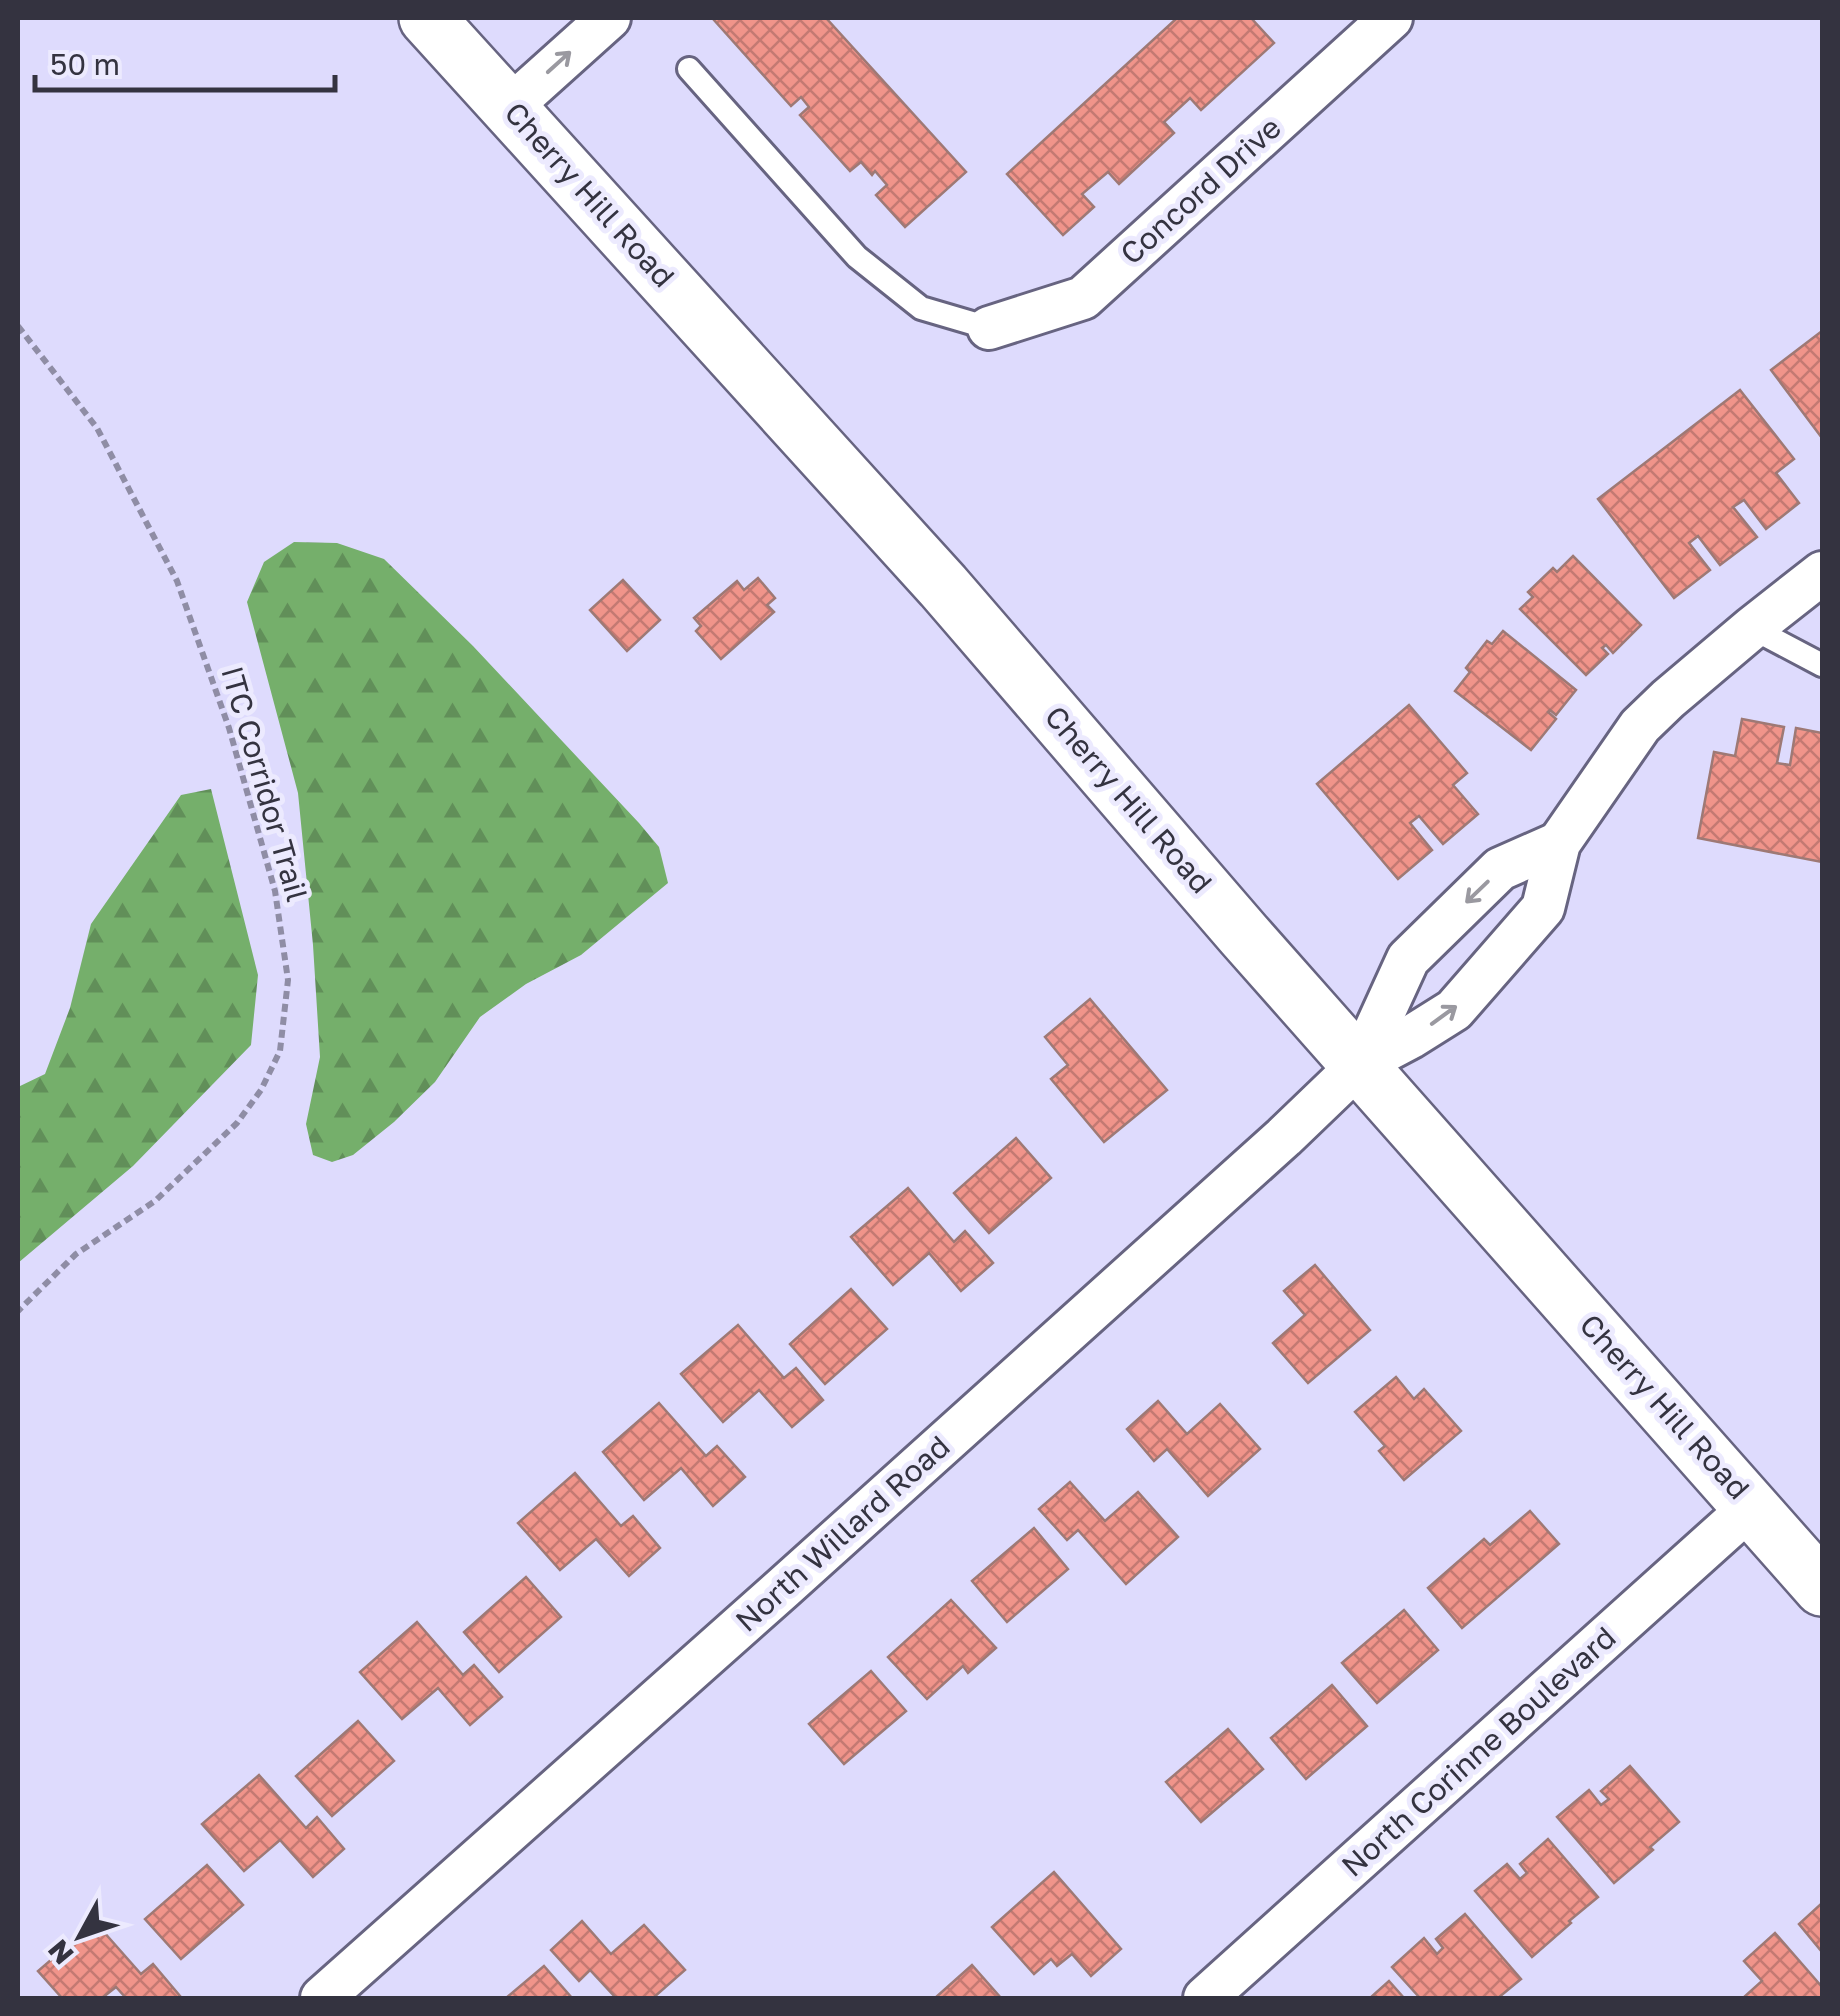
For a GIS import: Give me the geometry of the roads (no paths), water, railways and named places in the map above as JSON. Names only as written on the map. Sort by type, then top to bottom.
[{"type":"main road","name":"Cherry Hill Road","points":[[451,25],[510,108],[943,586],[1244,934],[1822,1588]]},
{"type":"street","points":[[510,108],[609,18]]},
{"type":"street","name":"Concord Drive","points":[[990,328],[1083,298],[1391,18]]},
{"type":"street","points":[[1360,1064],[1454,1010],[1543,908],[1559,842],[1640,726],[1668,698],[1822,573]]},
{"type":"street","points":[[1360,1064],[1408,959],[1500,869],[1559,842]]},
{"type":"street","name":"North Willard Road","points":[[322,1998],[840,1537],[1360,1064]]},
{"type":"street","name":"North Corinne Boulevard","points":[[1205,1998],[1752,1506]]},
{"type":"lane","points":[[689,69],[857,257],[921,308],[990,328]]},
{"type":"lane","points":[[1752,628],[1822,665]]}]
